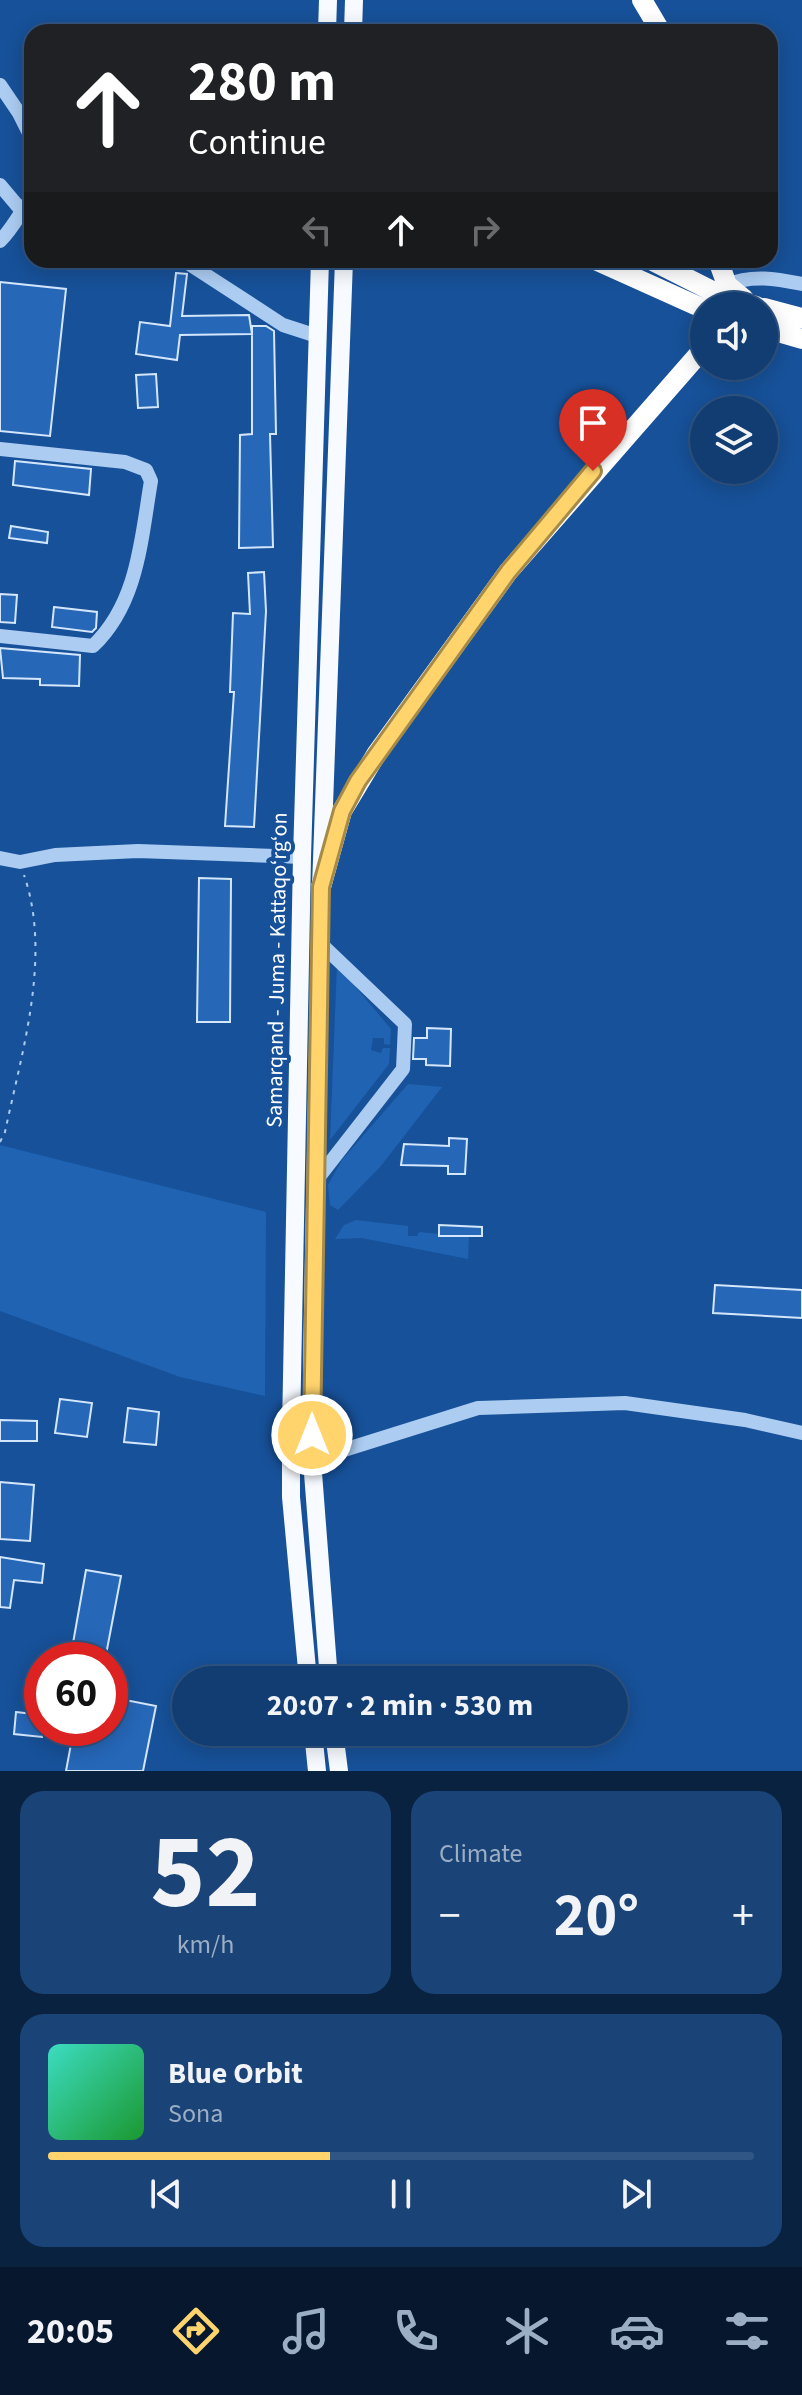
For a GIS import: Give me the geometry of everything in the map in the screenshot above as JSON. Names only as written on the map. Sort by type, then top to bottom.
[{"type":"highway","points":[[642,0],[656,24]]},
{"type":"highway","points":[[613,268],[690,303]]},
{"type":"highway","points":[[667,268],[717,292]]},
{"type":"highway","points":[[718,268],[722,292]]},
{"type":"highway","points":[[778,317],[798,331]]},
{"type":"highway","points":[[778,329],[798,331]]},
{"type":"highway","points":[[778,333],[798,331]]},
{"type":"highway","points":[[321,887],[342,811],[377,753],[508,572],[690,364]]},
{"type":"main road","points":[[327,24],[328,0]]},
{"type":"main road","points":[[353,24],[354,0]]},
{"type":"main road","name":"Samarqand - Juma - Kattaqo‘rg‘on","points":[[307,1666],[291,1497],[291,1443],[302,857],[320,268]]},
{"type":"main road","name":"Samarqand - Juma - Kattaqo‘rg‘on","points":[[328,1666],[312,1460],[315,1182],[319,942],[344,268]]},
{"type":"main road","points":[[314,1746],[317,1771]]},
{"type":"main road","points":[[336,1746],[339,1771]]},
{"type":"street","points":[[0,85],[24,123]]},
{"type":"street","points":[[0,185],[21,210]]},
{"type":"street","points":[[0,241],[15,226],[24,206]]},
{"type":"street","points":[[195,268],[283,325],[317,336]]},
{"type":"street","points":[[726,292],[740,279],[766,278],[802,284]]},
{"type":"street","points":[[0,449],[125,462],[146,470],[151,481],[133,579],[112,628],[93,646],[0,636]]},
{"type":"street","points":[[0,858],[20,862],[55,855],[138,851],[302,857]]},
{"type":"street","points":[[315,1182],[403,1069],[405,1024],[319,942]]},
{"type":"street","points":[[312,1460],[478,1408],[625,1403],[745,1420],[802,1433]]},
{"type":"path","points":[[0,1142],[5,1132],[21,1051],[35,960],[31,905],[20,862]]},
{"type":"shaded area","points":[[337,965],[391,1029],[390,1045],[384,1044],[384,1038],[373,1038],[371,1050],[381,1053],[383,1048],[390,1048],[389,1064],[330,1140]]},
{"type":"shaded area","points":[[408,1084],[442,1087],[381,1166],[338,1210],[330,1205],[328,1185],[342,1160]]},
{"type":"shaded area","points":[[0,1145],[266,1212],[265,1396],[180,1377],[0,1311]]},
{"type":"shaded area","points":[[356,1220],[408,1226],[408,1236],[417,1236],[419,1232],[469,1237],[468,1259],[362,1238],[335,1239],[344,1225]]},
{"type":"building","points":[[176,273],[187,274],[182,316],[249,315],[252,334],[180,335],[177,360],[136,354],[140,322],[170,326]]},
{"type":"building","points":[[0,282],[66,289],[50,436],[0,431]]},
{"type":"building","points":[[252,326],[266,326],[274,331],[276,434],[270,434],[273,547],[239,548],[240,435],[252,434]]},
{"type":"building","points":[[156,374],[158,407],[138,408],[136,375]]},
{"type":"building","points":[[15,461],[91,469],[89,495],[13,485]]},
{"type":"building","points":[[11,526],[48,532],[47,543],[9,538]]},
{"type":"building","points":[[264,572],[266,611],[254,827],[225,826],[234,692],[230,692],[233,613],[250,614],[248,573]]},
{"type":"building","points":[[0,594],[17,595],[15,623],[0,622]]},
{"type":"building","points":[[54,607],[97,612],[96,628],[92,632],[52,627]]},
{"type":"building","points":[[0,648],[80,655],[79,686],[40,685],[40,679],[3,678]]},
{"type":"building","points":[[199,878],[231,879],[230,1022],[197,1022]]},
{"type":"building","points":[[427,1028],[451,1029],[450,1066],[426,1065],[426,1059],[413,1059],[414,1038],[427,1038]]},
{"type":"building","points":[[449,1138],[467,1139],[465,1174],[448,1174],[448,1166],[401,1165],[404,1144],[449,1146]]},
{"type":"building","points":[[439,1225],[482,1227],[482,1236],[439,1236]]},
{"type":"building","points":[[715,1285],[802,1290],[802,1318],[713,1313]]},
{"type":"building","points":[[60,1399],[92,1403],[87,1437],[55,1433]]},
{"type":"building","points":[[128,1408],[159,1412],[156,1445],[124,1442]]},
{"type":"building","points":[[0,1420],[37,1421],[37,1441],[0,1441]]},
{"type":"building","points":[[0,1482],[34,1485],[30,1541],[0,1539]]},
{"type":"building","points":[[0,1557],[44,1564],[42,1583],[14,1580],[10,1608],[0,1607]]},
{"type":"building","points":[[86,1570],[121,1576],[108,1642],[73,1642]]},
{"type":"building","points":[[128,1701],[156,1706],[143,1771],[66,1771],[71,1746],[128,1746]]},
{"type":"building","points":[[16,1712],[24,1713],[24,1735],[14,1734]]},
{"type":"route","points":[[312,1435],[321,887],[330,848],[342,811],[377,753],[508,572],[593,471]]}]
